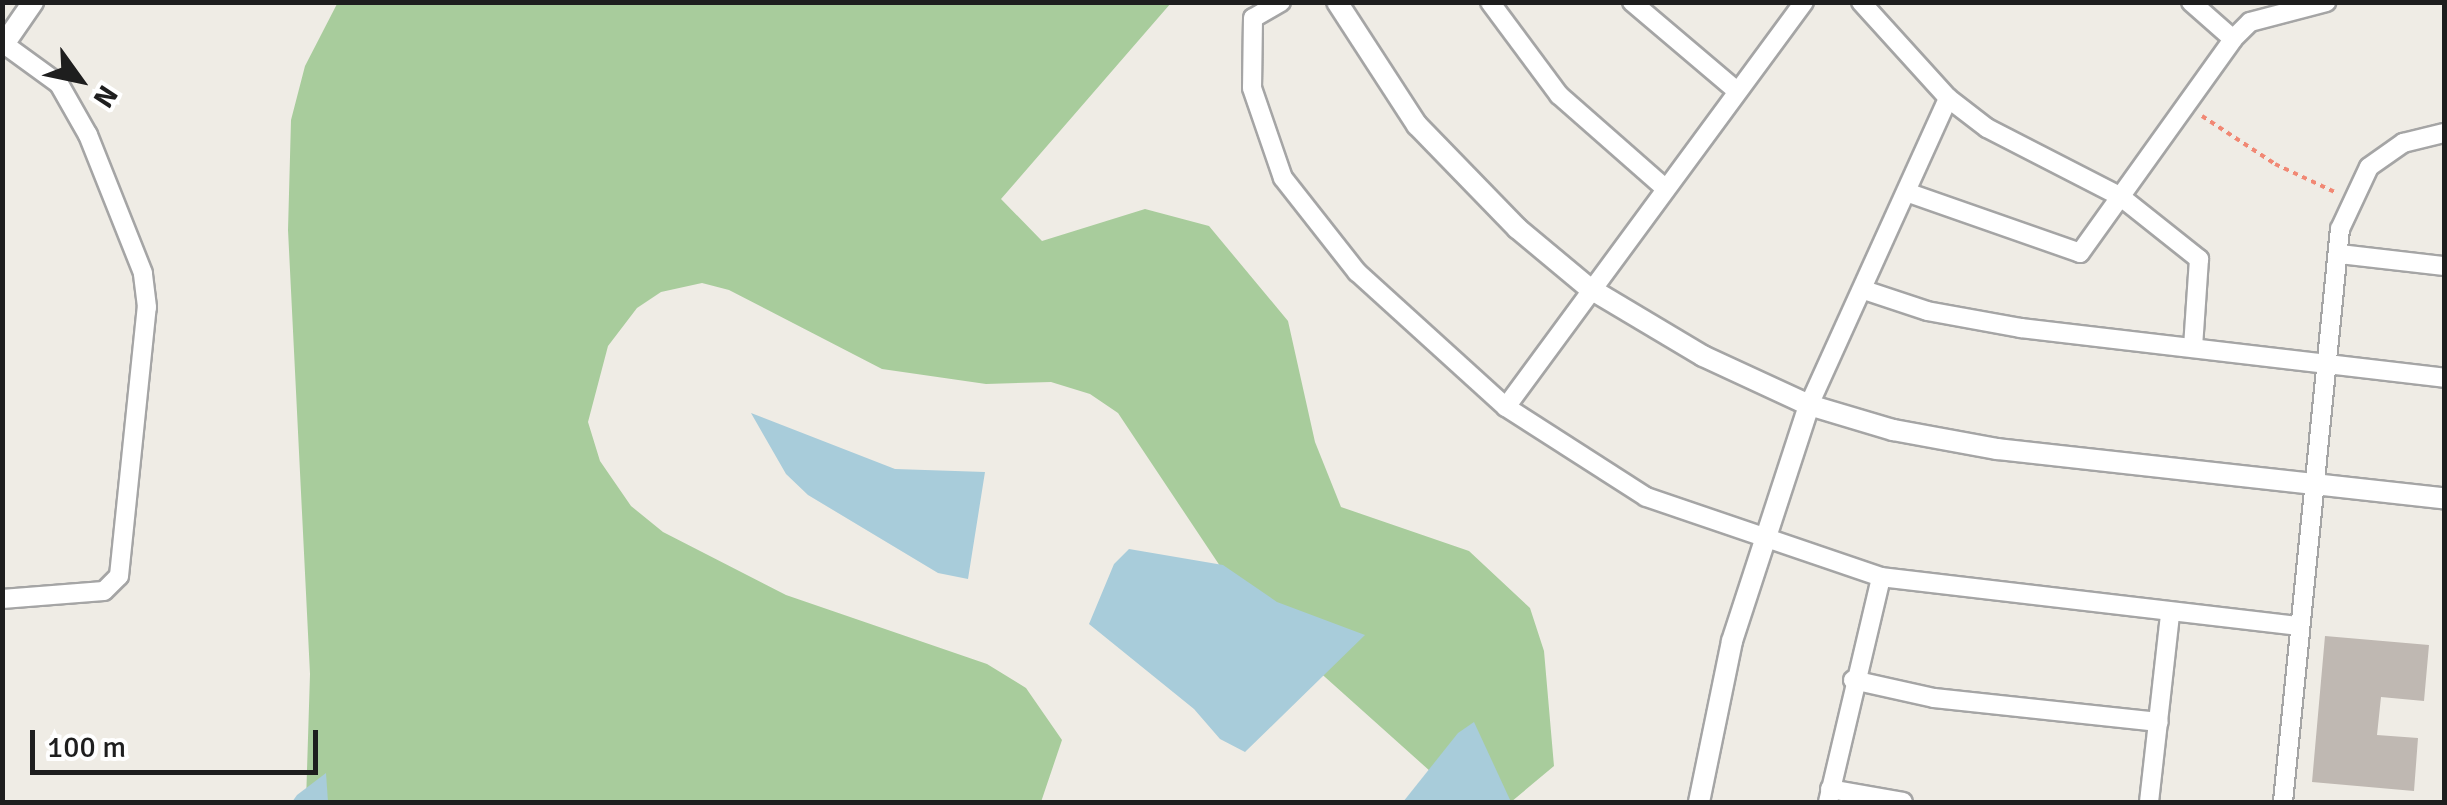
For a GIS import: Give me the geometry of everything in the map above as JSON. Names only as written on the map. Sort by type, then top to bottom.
[{"type":"street","points":[[2,598],[104,591],[119,576],[147,307],[143,273],[88,135],[59,84],[4,46],[33,2]]},
{"type":"street","points":[[1281,2],[1253,18],[1252,88],[1283,178],[1357,272],[1506,407],[1646,497],[1762,542],[1881,577],[2170,614],[2298,626]]},
{"type":"street","points":[[1337,2],[1417,124],[1516,228],[1589,288],[1703,356],[1809,406],[1893,430],[1997,449],[2444,498]]},
{"type":"street","points":[[1490,2],[1560,95],[1665,188]]},
{"type":"street","points":[[1632,2],[1737,92]]},
{"type":"street","points":[[1506,407],[1589,288],[1804,2]]},
{"type":"street","points":[[1862,2],[1948,98],[1987,128],[2121,197],[2199,259],[2192,346]]},
{"type":"street","points":[[2191,2],[2232,39]]},
{"type":"street","points":[[1910,193],[2080,253],[2232,39],[2250,22],[2326,2]]},
{"type":"street","points":[[1699,802],[1732,641],[1809,406],[1910,193],[1948,98]]},
{"type":"street","points":[[2283,802],[2326,364],[2350,199],[2369,167],[2404,143],[2444,133]]},
{"type":"street","points":[[2340,254],[2444,266]]},
{"type":"street","points":[[1864,290],[1927,311],[2020,328],[2444,378]]},
{"type":"street","points":[[1881,577],[1853,680],[1829,796],[1903,802]]},
{"type":"street","points":[[2150,802],[2170,614]]},
{"type":"street","points":[[1853,680],[1934,698],[2159,722]]},
{"type":"path","points":[[2186,106],[2275,164],[2350,199]]},
{"type":"green space","points":[[338,2],[1171,3],[1001,199],[1042,241],[1145,209],[1209,226],[1288,321],[1315,442],[1341,507],[1469,551],[1530,608],[1544,651],[1554,766],[1511,802],[1450,789],[1248,608],[1118,413],[1090,394],[1051,382],[986,384],[882,369],[729,290],[702,283],[661,292],[637,308],[608,346],[588,422],[600,461],[631,506],[663,532],[786,595],[987,664],[1026,688],[1062,740],[1041,802],[306,802],[310,674],[288,230],[291,120],[305,66]]},
{"type":"water","points":[[751,413],[895,469],[985,472],[968,579],[938,573],[808,495],[786,474]]},
{"type":"water","points":[[1129,549],[1223,565],[1277,602],[1365,635],[1245,752],[1220,739],[1194,709],[1089,624],[1114,564]]},
{"type":"water","points":[[1474,722],[1511,802],[1403,802],[1458,733]]},
{"type":"water","points":[[326,773],[328,802],[292,802],[297,795]]},
{"type":"building","points":[[2325,636],[2429,645],[2424,701],[2381,697],[2377,735],[2418,738],[2414,791],[2312,782]]}]
